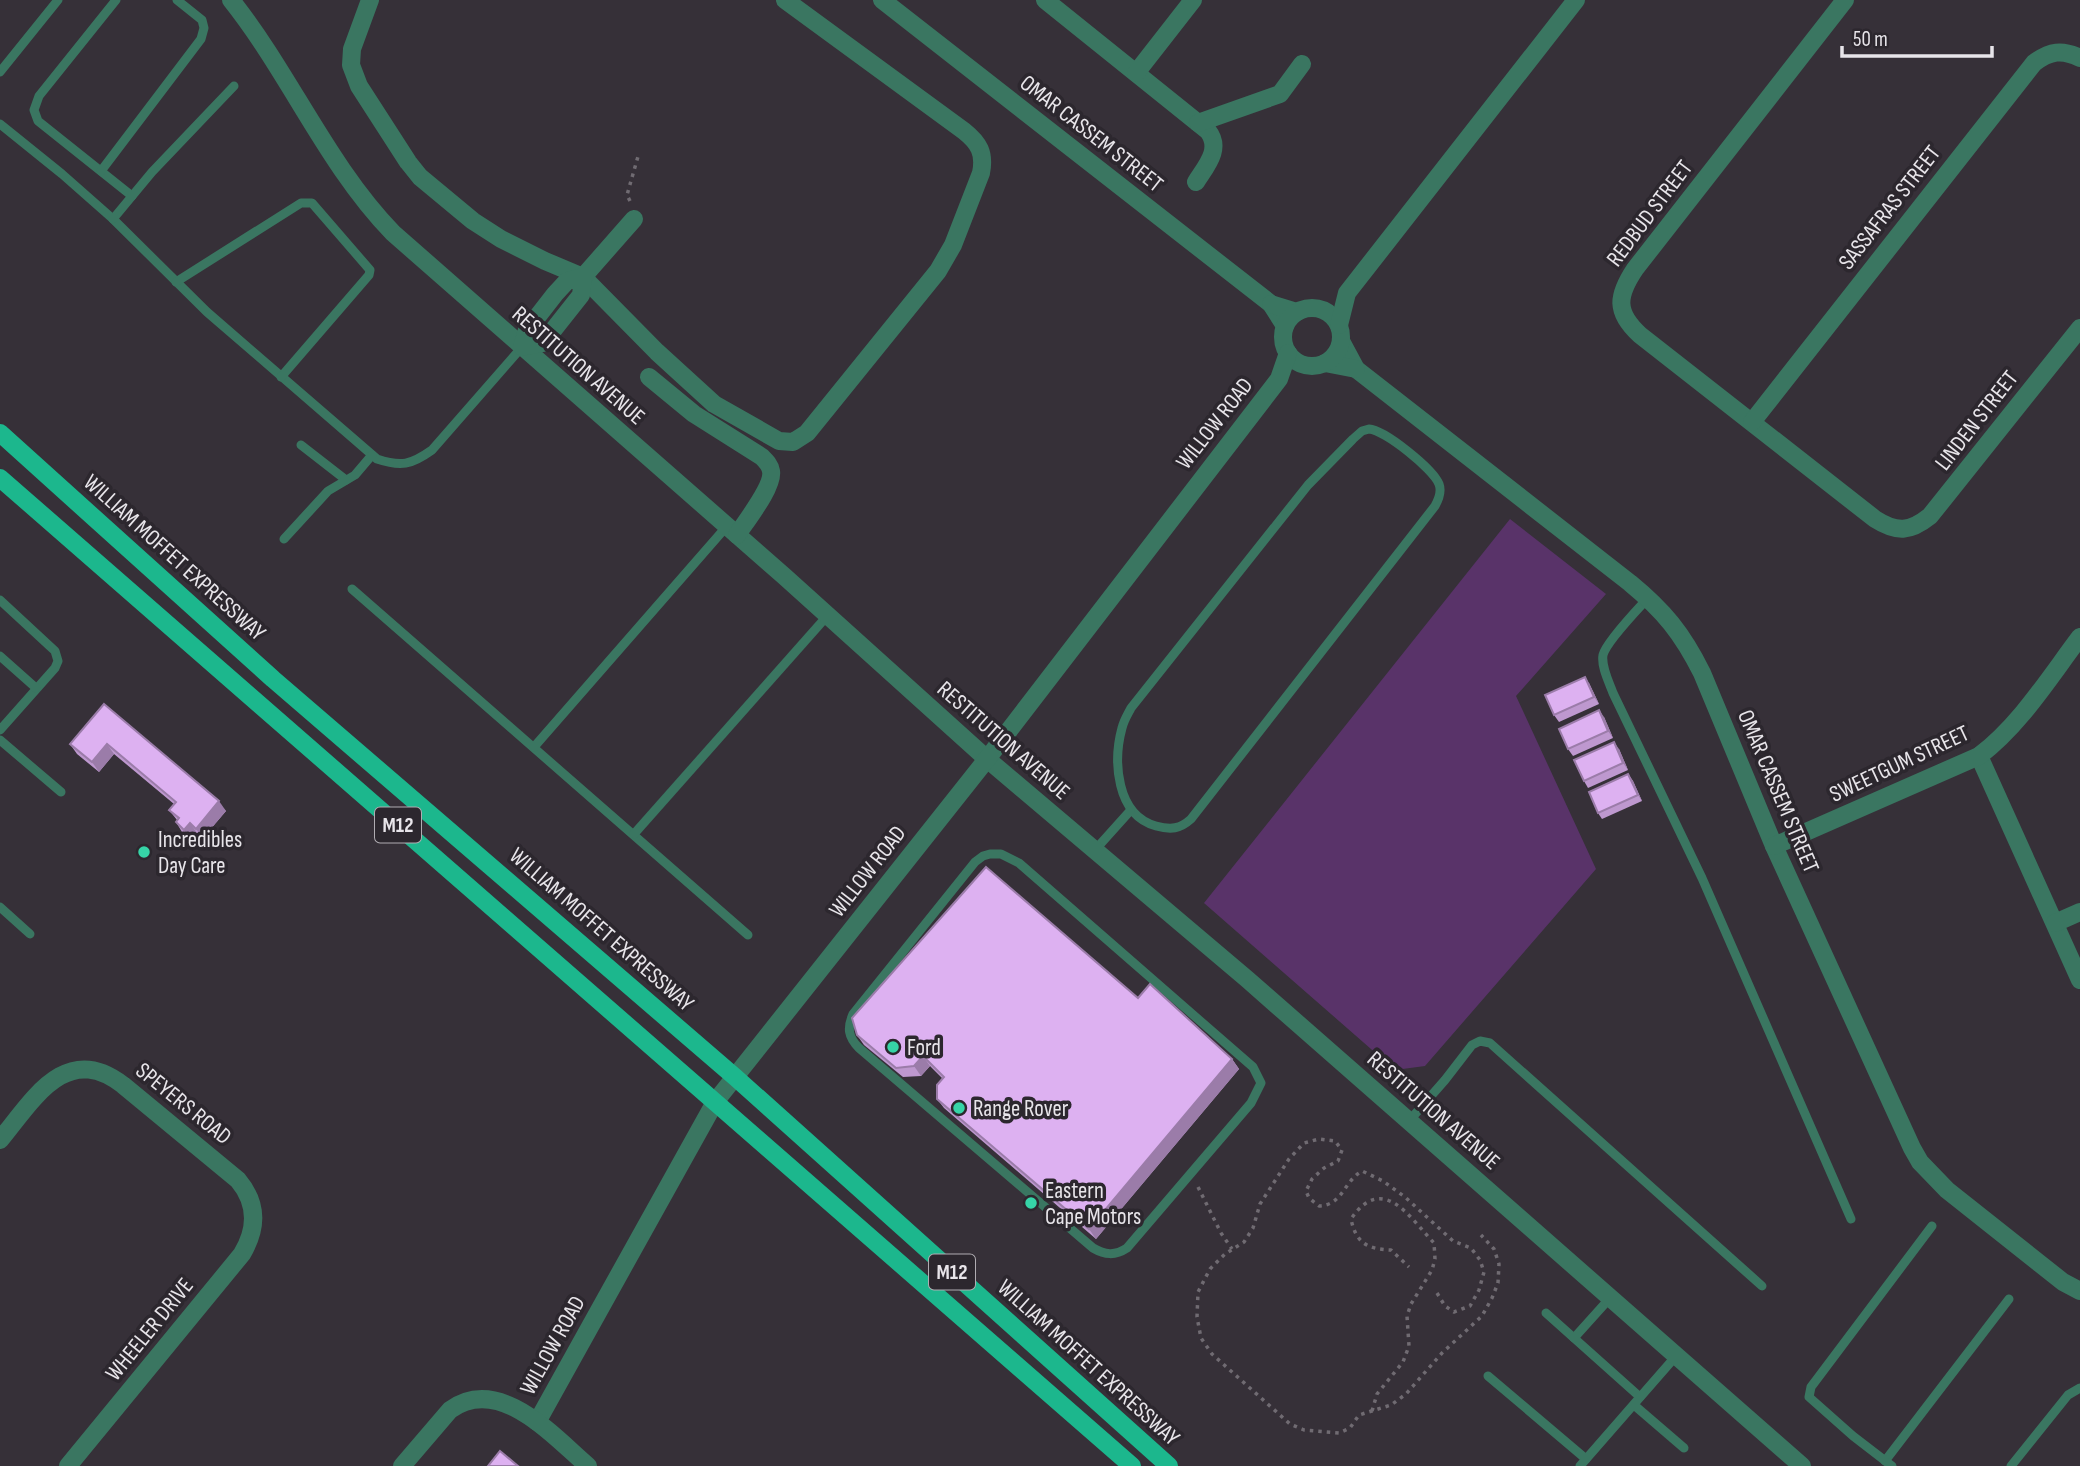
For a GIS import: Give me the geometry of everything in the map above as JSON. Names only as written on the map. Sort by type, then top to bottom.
[{"type":"main road","name":"WILLIAM MOFFET EXPRESSWAY","points":[[0,433],[274,679],[735,1077],[1169,1466]]},
{"type":"main road","name":"M12","points":[[0,478],[1132,1466]]},
{"type":"street","name":"RESTITUTION AVENUE","points":[[231,0],[350,181],[372,211],[403,242],[828,615],[986,759],[1247,979],[1802,1466]]},
{"type":"street","points":[[370,0],[352,50],[351,65],[359,86],[420,177],[473,221],[501,239],[583,277],[657,352],[714,404],[769,436],[787,443],[799,439],[807,432],[946,260],[984,162],[976,141],[964,131],[785,0]]},
{"type":"street","name":"OMAR CASSEM STREET","points":[[883,0],[1291,319]]},
{"type":"street","points":[[1136,73],[1193,0]]},
{"type":"street","points":[[1318,308],[1347,293],[1576,0]]},
{"type":"street","name":"REDBUD STREET","points":[[1845,0],[1635,269],[1623,289],[1621,308],[1632,328],[1875,519],[1900,529]]},
{"type":"street","points":[[1051,2],[1213,137],[1214,152],[1195,182]]},
{"type":"street","name":"SASSAFRAS STREET","points":[[1752,422],[2034,63],[2043,55],[2055,51],[2080,58]]},
{"type":"street","points":[[1198,123],[1280,94],[1302,64]]},
{"type":"street","points":[[522,347],[527,330],[567,281],[583,277],[634,219]]},
{"type":"street","points":[[1340,333],[1330,314],[1310,307],[1291,319],[1283,335],[1284,344],[1294,360],[1302,364],[1310,366],[1325,363],[1336,354],[1340,333],[1347,293]]},
{"type":"street","name":"LINDEN STREET","points":[[1900,529],[1918,526],[1930,516],[2080,328]]},
{"type":"street","name":"OMAR CASSEM STREET","points":[[1340,333],[1356,369]]},
{"type":"street","name":"WILLOW ROAD","points":[[537,1422],[715,1102],[986,759],[1279,379],[1288,353]]},
{"type":"street","name":"OMAR CASSEM STREET","points":[[1325,363],[1356,369],[1648,598],[1666,615],[1696,662],[1774,846],[1920,1163],[1947,1190],[2063,1282],[2080,1291]]},
{"type":"street","name":"WILLOW ROAD","points":[[1279,379],[1302,364]]},
{"type":"street","points":[[649,377],[694,414],[768,463],[771,478],[732,530]]},
{"type":"street","name":"SWEETGUM STREET","points":[[1774,846],[1979,756],[2013,724],[2080,637]]},
{"type":"street","points":[[1979,756],[2080,980]]},
{"type":"street","points":[[2055,923],[2080,912]]},
{"type":"street","name":"SPEYERS ROAD","points":[[0,1140],[31,1101],[54,1078],[76,1069],[101,1071],[112,1076],[238,1180],[249,1197],[254,1216]]},
{"type":"street","name":"WHEELER DRIVE","points":[[68,1466],[242,1254],[251,1237],[254,1216]]},
{"type":"street","points":[[402,1466],[450,1410],[459,1403],[481,1398],[495,1399],[537,1422],[588,1466]]},
{"type":"lane","points":[[0,72],[58,0]]},
{"type":"lane","points":[[116,0],[39,96],[34,110],[38,121],[132,196]]},
{"type":"lane","points":[[101,171],[201,39],[204,28],[202,20],[177,0]]},
{"type":"lane","points":[[113,219],[234,86]]},
{"type":"lane","points":[[0,124],[113,219],[207,312],[281,377],[372,455],[391,464],[418,460],[432,450],[522,347]]},
{"type":"lane","points":[[176,282],[300,203],[312,203],[370,270],[369,275],[281,377]]},
{"type":"lane","points":[[1374,429],[1385,434],[1438,481],[1439,497],[1430,514],[1191,819],[1175,829],[1165,829],[1152,825],[1130,811],[1118,774],[1118,755],[1123,724],[1131,708],[1322,469],[1362,431],[1374,429]]},
{"type":"lane","points":[[301,444],[346,480]]},
{"type":"lane","points":[[284,539],[328,491],[355,475],[372,455]]},
{"type":"lane","points":[[534,747],[732,530]]},
{"type":"lane","points":[[352,589],[748,935]]},
{"type":"lane","points":[[1648,598],[1609,644],[1603,654],[1603,664],[1613,693],[1702,878],[1851,1219]]},
{"type":"lane","points":[[0,600],[57,654],[58,661],[0,730]]},
{"type":"lane","points":[[634,834],[828,615]]},
{"type":"lane","points":[[0,656],[36,688]]},
{"type":"lane","points":[[0,740],[61,792]]},
{"type":"lane","points":[[1094,850],[1130,811]]},
{"type":"lane","points":[[1000,854],[1019,863],[1257,1072],[1261,1083],[1256,1096],[1191,1173],[1127,1248],[1113,1254],[1100,1252],[853,1042],[848,1029],[853,1014],[975,862],[983,856],[1000,854]]},
{"type":"lane","points":[[0,907],[30,934]]},
{"type":"lane","points":[[1409,1121],[1472,1045],[1480,1041],[1490,1043],[1762,1286]]},
{"type":"lane","points":[[1932,1226],[1811,1387],[1809,1397],[1888,1463],[2009,1299]]},
{"type":"lane","points":[[1573,1338],[1610,1298]]},
{"type":"lane","points":[[1546,1313],[1685,1448]]},
{"type":"lane","points":[[1488,1376],[1583,1462],[1676,1356]]},
{"type":"lane","points":[[2011,1466],[2068,1395],[2080,1388]]},
{"type":"path","points":[[634,219],[635,208],[627,195],[639,153]]},
{"type":"path","points":[[1437,1293],[1445,1306],[1454,1311],[1470,1306],[1479,1290],[1484,1272],[1471,1248],[1454,1241],[1405,1197],[1383,1181],[1362,1171],[1354,1175],[1329,1206],[1319,1206],[1309,1198],[1306,1191],[1324,1168],[1338,1161],[1342,1150],[1335,1141],[1319,1139],[1304,1143],[1289,1159],[1260,1204],[1253,1228],[1244,1241],[1210,1269],[1198,1292],[1196,1317],[1201,1338],[1212,1354],[1290,1424],[1304,1430],[1339,1433],[1350,1428],[1359,1415],[1391,1405],[1406,1394],[1442,1353],[1482,1316],[1498,1283],[1499,1265],[1494,1249],[1481,1235]]},
{"type":"path","points":[[1191,1173],[1220,1233],[1232,1249]]},
{"type":"path","points":[[1372,1411],[1377,1394],[1403,1362],[1409,1346],[1408,1316],[1411,1304],[1432,1270],[1435,1259],[1434,1243],[1402,1207],[1387,1199],[1371,1201],[1359,1208],[1351,1219],[1353,1232],[1360,1242],[1375,1250],[1391,1250],[1409,1267]]},
{"type":"shaded area","points":[[1510,519],[1606,594],[1516,696],[1596,869],[1425,1066],[1395,1070],[1204,903]]},
{"type":"building","points":[[1585,677],[1594,697],[1554,715],[1545,695]]},
{"type":"building","points":[[104,704],[219,801],[196,829],[190,823],[184,830],[176,822],[179,818],[169,810],[176,802],[107,744],[92,762],[70,744]]},
{"type":"building","points":[[1599,710],[1608,731],[1568,749],[1559,729]]},
{"type":"building","points":[[1614,742],[1623,763],[1584,781],[1574,760]]},
{"type":"building","points":[[1628,774],[1638,795],[1598,813],[1589,792]]},
{"type":"building","points":[[986,867],[1138,998],[1150,984],[1232,1059],[1089,1229],[937,1099],[937,1085],[944,1077],[923,1056],[914,1066],[896,1068],[857,1035],[852,1018]]},
{"type":"building","points":[[500,1451],[518,1466],[488,1466]]},
{"type":"place","name":"Incredibles Day Care","points":[[144,852]]},
{"type":"place","name":"Ford","points":[[893,1047]]},
{"type":"place","name":"Range Rover","points":[[959,1108]]},
{"type":"place","name":"Eastern Cape Motors","points":[[1031,1203]]}]
